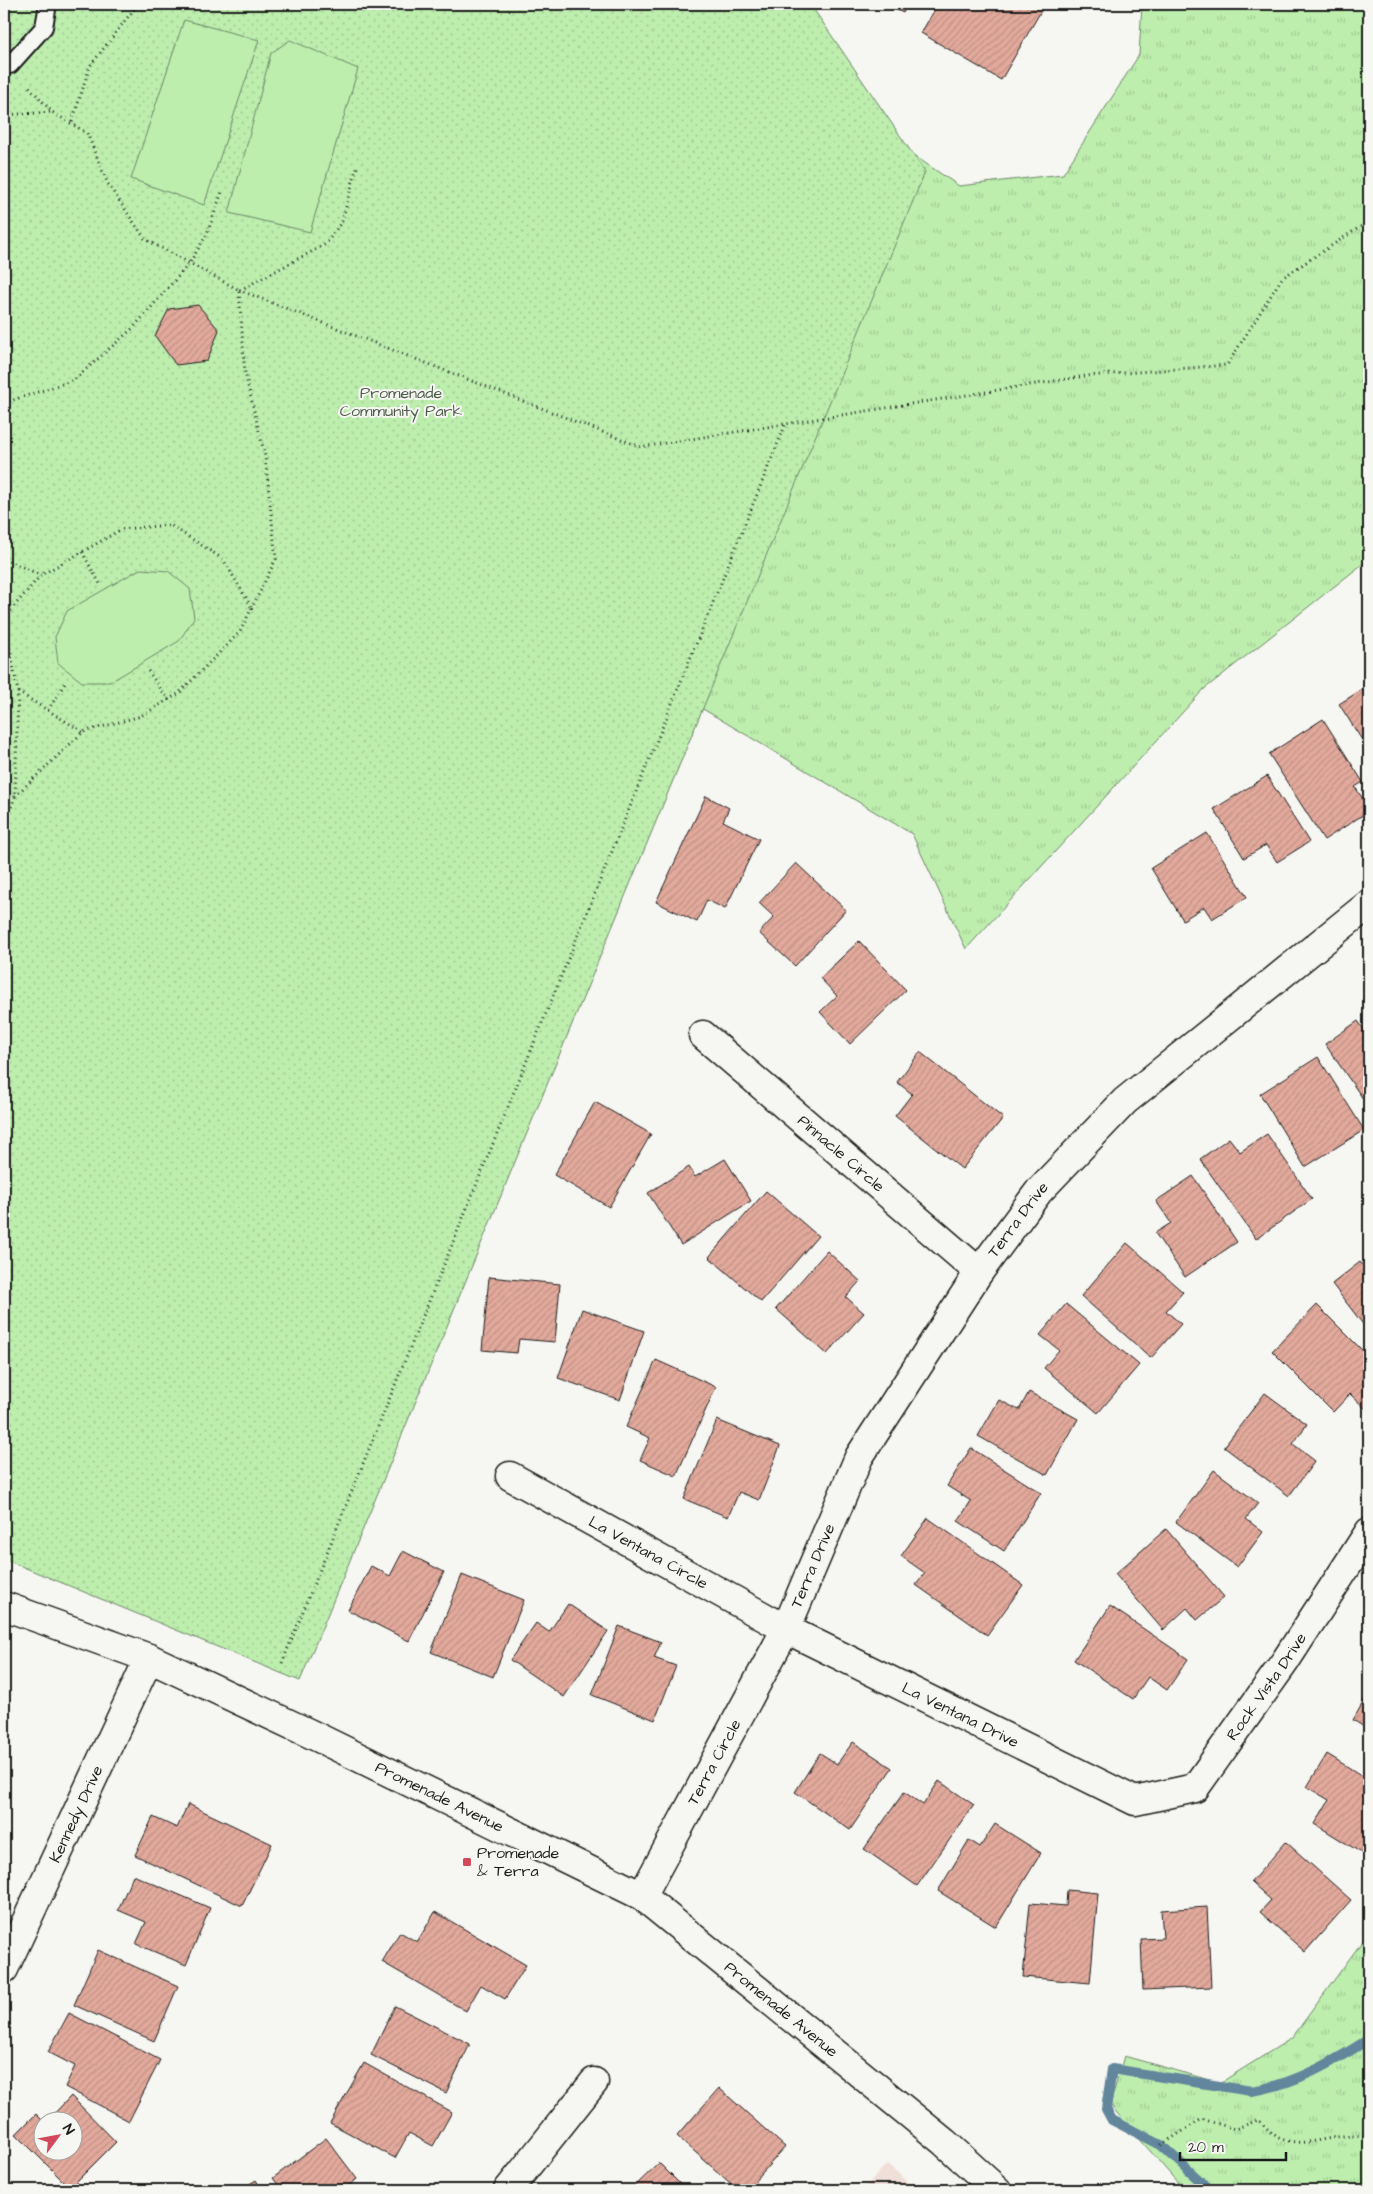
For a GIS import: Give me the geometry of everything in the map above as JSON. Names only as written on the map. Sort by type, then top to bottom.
[{"type":"street","name":"Terra Drive","points":[[786,1629],[859,1457],[979,1272],[1039,1191],[1125,1101],[1369,904]]},
{"type":"street","name":"Pinnacle Circle","points":[[703,1035],[979,1272]]},
{"type":"street","name":"La Ventana Circle","points":[[510,1476],[786,1629]]},
{"type":"street","name":"Rock Vista Drive","points":[[1135,1802],[1195,1788],[1284,1663],[1369,1532]]},
{"type":"street","name":"Promenade Avenue","points":[[4,1606],[148,1658],[315,1736],[642,1896],[937,2136],[997,2190]]},
{"type":"street","name":"La Ventana Drive","points":[[786,1629],[1135,1802]]},
{"type":"street","name":"Terra Circle","points":[[642,1896],[786,1629]]},
{"type":"street","name":"Kennedy Drive","points":[[4,1969],[148,1658]]},
{"type":"street","points":[[508,2190],[594,2082]]},
{"type":"lane","points":[[10,65],[44,27],[48,4]]},
{"type":"path","points":[[72,122],[90,66],[138,4]]},
{"type":"path","points":[[10,65],[52,112],[72,122],[87,133],[108,184],[145,239],[240,290],[641,447],[1086,376],[1227,365],[1282,278],[1369,221]]},
{"type":"path","points":[[4,115],[52,112]]},
{"type":"path","points":[[240,290],[326,244],[342,221],[357,167]]},
{"type":"path","points":[[4,403],[74,380],[133,328],[189,264],[207,234],[223,189]]},
{"type":"path","points":[[15,796],[83,732],[141,716],[178,694],[240,632],[276,559],[265,456],[245,373],[240,290]]},
{"type":"path","points":[[282,1663],[786,423]]},
{"type":"path","points":[[4,830],[15,796],[18,692],[4,618],[41,575],[122,530],[170,525],[223,559],[252,609]]},
{"type":"path","points":[[82,552],[100,584]]},
{"type":"path","points":[[4,559],[41,575]]},
{"type":"path","points":[[148,671],[169,700]]},
{"type":"path","points":[[48,710],[66,682]]},
{"type":"path","points":[[18,692],[83,732]]},
{"type":"path","points":[[1161,2145],[1202,2119],[1236,2128],[1258,2120],[1278,2138],[1305,2144],[1358,2134],[1369,2137]]},
{"type":"shaded area","points":[[887,2164],[918,2190],[862,2190]]},
{"type":"green space","name":"Promenade Community Park","points":[[4,4],[810,4],[925,172],[300,1681],[4,1559]]},
{"type":"green space","points":[[1142,4],[1369,4],[1369,559],[1203,690],[966,949],[912,834],[703,709],[513,933],[826,96],[959,186],[1063,174],[1139,55]]},
{"type":"green space","points":[[184,20],[259,40],[204,205],[131,179]]},
{"type":"green space","points":[[290,40],[358,69],[310,232],[229,213],[271,53]]},
{"type":"green space","points":[[140,569],[168,571],[190,589],[194,618],[179,641],[110,682],[82,682],[58,663],[55,637],[67,611]]},
{"type":"green space","points":[[1369,1932],[1369,2190],[1184,2190],[1110,2105],[1124,2056],[1220,2083],[1292,2038]]},
{"type":"building","points":[[886,4],[907,4],[903,13]]},
{"type":"building","points":[[938,4],[1045,4],[1001,80],[921,33]]},
{"type":"building","points":[[198,305],[219,330],[207,361],[176,365],[155,336],[169,309]]},
{"type":"building","points":[[1369,685],[1369,751],[1339,704]]},
{"type":"building","points":[[1323,719],[1363,782],[1355,787],[1369,808],[1369,811],[1324,840],[1269,754]]},
{"type":"building","points":[[1267,776],[1309,842],[1277,862],[1266,845],[1244,858],[1214,809]]},
{"type":"building","points":[[706,796],[729,808],[723,821],[759,839],[725,909],[707,900],[697,922],[656,902]]},
{"type":"building","points":[[1207,833],[1247,897],[1212,919],[1204,907],[1183,920],[1151,868]]},
{"type":"building","points":[[796,863],[846,910],[795,966],[759,933],[774,917],[759,903]]},
{"type":"building","points":[[859,941],[906,990],[850,1044],[820,1012],[837,996],[820,978]]},
{"type":"building","points":[[1358,1021],[1369,1037],[1368,1106],[1325,1044]]},
{"type":"building","points":[[920,1052],[1003,1118],[962,1169],[895,1116],[912,1094],[897,1082]]},
{"type":"building","points":[[1318,1057],[1364,1130],[1305,1167],[1260,1094]]},
{"type":"building","points":[[595,1102],[651,1134],[609,1207],[554,1175]]},
{"type":"building","points":[[1267,1134],[1312,1199],[1256,1239],[1200,1159],[1229,1138],[1240,1152]]},
{"type":"building","points":[[725,1159],[751,1201],[681,1245],[648,1193],[689,1167],[695,1177]]},
{"type":"building","points":[[1193,1176],[1237,1242],[1185,1277],[1155,1233],[1171,1223],[1156,1201]]},
{"type":"building","points":[[766,1191],[818,1236],[761,1302],[709,1257]]},
{"type":"building","points":[[1127,1243],[1183,1292],[1166,1311],[1181,1324],[1151,1358],[1081,1296]]},
{"type":"building","points":[[827,1251],[860,1281],[846,1297],[864,1313],[827,1354],[776,1309]]},
{"type":"building","points":[[1360,1262],[1369,1273],[1369,1332],[1332,1284]]},
{"type":"building","points":[[489,1277],[560,1284],[555,1342],[519,1339],[517,1353],[482,1350]]},
{"type":"building","points":[[1066,1304],[1139,1365],[1098,1413],[1044,1368],[1059,1350],[1040,1335]]},
{"type":"building","points":[[1317,1305],[1369,1357],[1369,1408],[1367,1410],[1350,1394],[1333,1412],[1272,1351]]},
{"type":"building","points":[[582,1309],[644,1331],[620,1400],[558,1378]]},
{"type":"building","points":[[656,1360],[716,1387],[676,1476],[640,1460],[650,1438],[626,1427]]},
{"type":"building","points":[[1029,1392],[1078,1419],[1047,1475],[978,1436],[999,1400],[1019,1410]]},
{"type":"building","points":[[1265,1393],[1307,1424],[1293,1444],[1315,1461],[1289,1496],[1224,1447]]},
{"type":"building","points":[[717,1420],[780,1446],[759,1500],[739,1492],[728,1517],[684,1499]]},
{"type":"building","points":[[971,1448],[1041,1493],[1004,1551],[958,1521],[971,1501],[947,1486]]},
{"type":"building","points":[[1214,1470],[1258,1503],[1246,1519],[1263,1532],[1237,1567],[1176,1522]]},
{"type":"building","points":[[928,1518],[1023,1585],[987,1635],[916,1585],[925,1573],[901,1556]]},
{"type":"building","points":[[1166,1529],[1224,1597],[1197,1620],[1187,1608],[1163,1630],[1115,1574]]},
{"type":"building","points":[[403,1551],[444,1572],[409,1641],[348,1610],[371,1566],[390,1576]]},
{"type":"building","points":[[462,1575],[524,1600],[493,1677],[431,1652]]},
{"type":"building","points":[[568,1604],[608,1631],[564,1697],[510,1660],[536,1623],[549,1632]]},
{"type":"building","points":[[1110,1606],[1188,1659],[1167,1690],[1148,1677],[1133,1699],[1074,1660]]},
{"type":"building","points":[[619,1626],[661,1642],[654,1658],[676,1666],[655,1720],[592,1695]]},
{"type":"building","points":[[1369,1692],[1369,1730],[1353,1720]]},
{"type":"building","points":[[853,1742],[892,1768],[850,1830],[795,1792],[820,1753],[837,1764]]},
{"type":"building","points":[[1327,1754],[1369,1780],[1368,1857],[1315,1824],[1329,1800],[1307,1787]]},
{"type":"building","points":[[939,1781],[974,1805],[917,1886],[864,1849],[904,1792],[923,1805]]},
{"type":"building","points":[[188,1804],[272,1844],[242,1906],[135,1855],[153,1817],[177,1828]]},
{"type":"building","points":[[995,1824],[1041,1853],[996,1927],[938,1891],[969,1840],[980,1847]]},
{"type":"building","points":[[1286,1842],[1351,1900],[1305,1952],[1260,1912],[1271,1900],[1251,1882]]},
{"type":"building","points":[[133,1875],[210,1908],[186,1965],[136,1944],[146,1922],[118,1910]]},
{"type":"building","points":[[1067,1890],[1098,1893],[1090,1983],[1023,1977],[1030,1903],[1066,1906]]},
{"type":"building","points":[[1207,1907],[1211,1987],[1143,1990],[1141,1939],[1163,1938],[1161,1910]]},
{"type":"building","points":[[435,1912],[526,1965],[505,1999],[481,1985],[466,2011],[382,1962],[400,1932],[417,1942]]},
{"type":"building","points":[[98,1950],[178,1986],[154,2041],[74,2005]]},
{"type":"building","points":[[395,2006],[470,2044],[446,2093],[371,2055]]},
{"type":"building","points":[[69,2013],[160,2060],[129,2121],[65,2087],[75,2066],[48,2052]]},
{"type":"building","points":[[364,2063],[452,2112],[433,2146],[409,2133],[395,2158],[330,2123]]},
{"type":"building","points":[[719,2088],[785,2147],[747,2190],[738,2190],[677,2136]]},
{"type":"building","points":[[71,2096],[116,2142],[70,2188],[44,2162],[82,2162],[82,2112],[56,2112]]},
{"type":"building","points":[[32,2118],[32,2150],[16,2134]]},
{"type":"building","points":[[326,2138],[357,2179],[344,2190],[282,2190],[273,2178]]},
{"type":"building","points":[[659,2163],[686,2190],[631,2190]]},
{"type":"building","points":[[256,2180],[262,2190],[240,2190]]},
{"type":"building","points":[[4,2182],[21,2190],[4,2190]]},
{"type":"waterway","points":[[1210,2190],[1161,2145],[1112,2120],[1106,2109],[1112,2069],[1251,2091],[1283,2084],[1298,2078],[1327,2064],[1369,2039]]},
{"type":"place","name":"Promenade & Terra","points":[[467,1862]]}]
